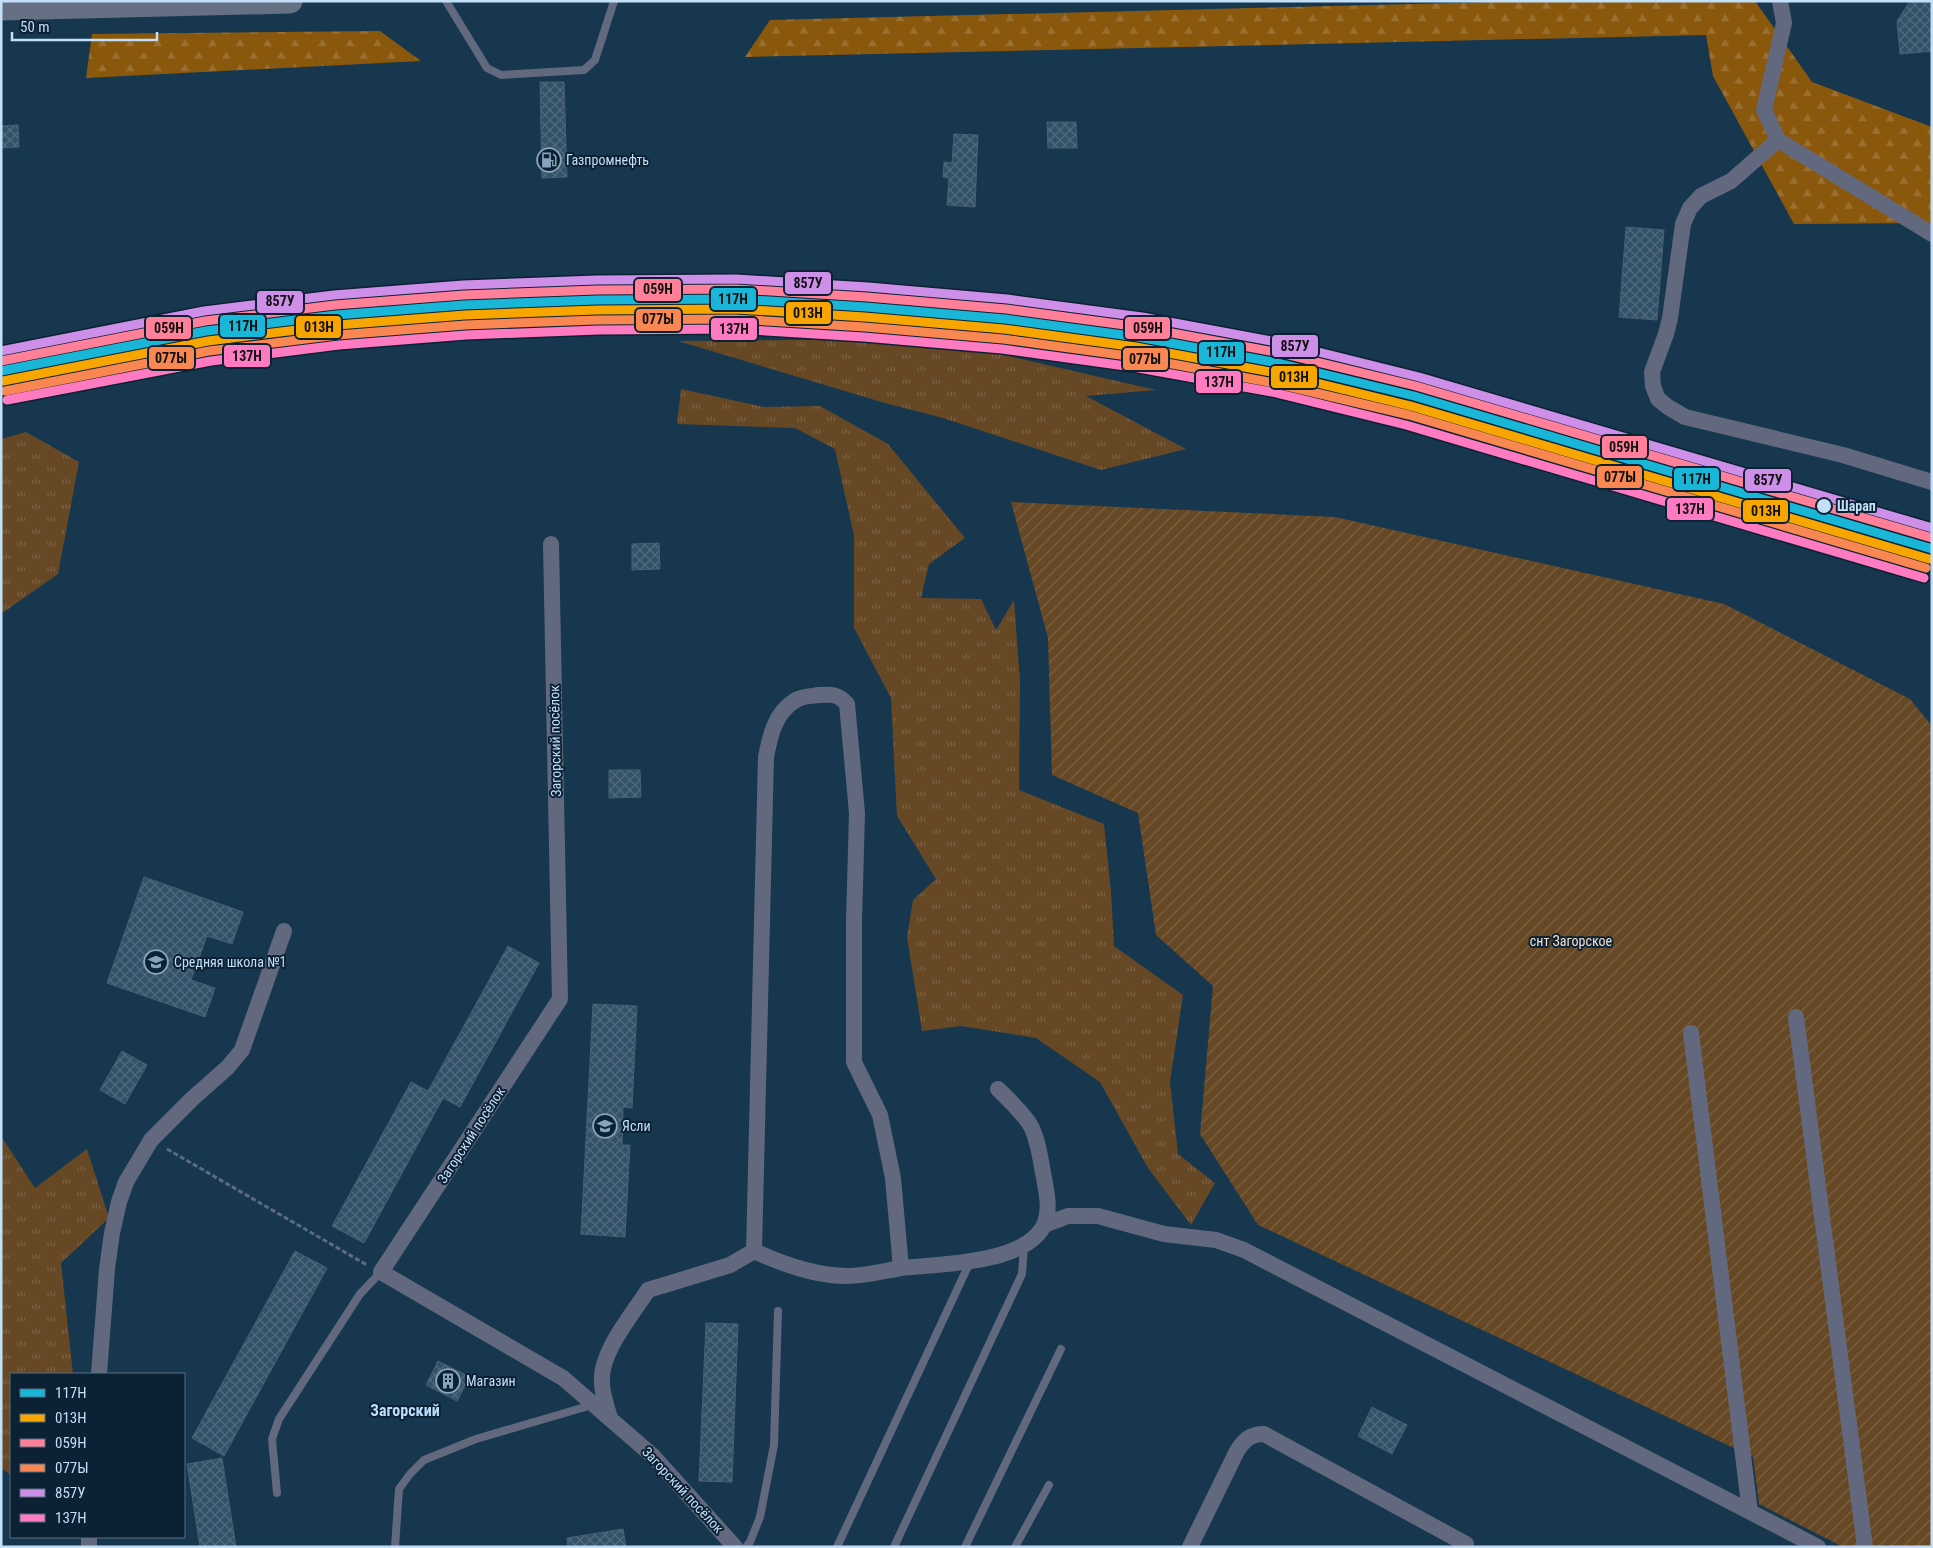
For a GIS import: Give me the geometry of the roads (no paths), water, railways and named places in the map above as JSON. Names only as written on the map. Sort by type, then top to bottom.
[{"type":"main road","points":[[1,8],[145,3],[290,1]]},
{"type":"street","points":[[1780,1],[1784,23],[1764,110],[1778,140],[1932,234]]},
{"type":"street","points":[[1778,140],[1731,181],[1701,196],[1690,208],[1683,224],[1670,318],[1652,372],[1653,386],[1658,399],[1668,408],[1685,417],[1844,455],[1932,482]]},
{"type":"street","name":"Загорский посёлок","points":[[551,544],[560,999],[381,1272],[563,1378],[653,1456],[735,1547]]},
{"type":"street","points":[[754,1251],[766,757],[771,732],[781,713],[797,699],[831,694],[840,697],[846,704],[857,813],[854,921],[854,1062],[880,1114],[893,1178],[901,1268]]},
{"type":"street","points":[[99,1373],[107,1269],[112,1233],[126,1182],[151,1140],[193,1098],[228,1067],[242,1050],[284,931]]},
{"type":"street","points":[[1796,1017],[1865,1547]]},
{"type":"street","points":[[1691,1034],[1750,1512]]},
{"type":"street","points":[[754,1251],[776,1262],[806,1270],[848,1276],[971,1260],[1013,1252],[1034,1239],[1044,1225],[1048,1200],[1039,1153],[1030,1125],[998,1090]]},
{"type":"street","points":[[1044,1225],[1068,1216],[1098,1216],[1164,1234],[1216,1240],[1244,1250],[1818,1547]]},
{"type":"street","points":[[610,1418],[602,1383],[604,1365],[612,1345],[648,1290],[730,1265],[754,1251]]},
{"type":"street","points":[[1190,1547],[1237,1451],[1244,1440],[1254,1434],[1264,1434],[1467,1546]]},
{"type":"lane","points":[[446,1],[487,68],[501,75],[584,70],[595,60],[614,1]]},
{"type":"lane","points":[[894,1547],[1022,1274],[1024,1245]]},
{"type":"lane","points":[[837,1547],[971,1260]]},
{"type":"lane","points":[[277,1493],[272,1439],[280,1419],[360,1294],[381,1272]]},
{"type":"lane","points":[[746,1547],[750,1542],[760,1517],[774,1445],[778,1311]]},
{"type":"lane","points":[[965,1547],[1062,1349]]},
{"type":"lane","points":[[395,1547],[399,1490],[410,1474],[424,1460],[476,1439],[594,1404]]},
{"type":"lane","points":[[1015,1547],[1049,1485]]},
{"type":"place","name":"Газпромнефть","points":[[549,160]]},
{"type":"place","name":"Шарап","points":[[1824,506]]},
{"type":"place","name":"Средняя школа №1","points":[[156,962]]},
{"type":"place","name":"Ясли","points":[[605,1126]]},
{"type":"place","name":"Магазин","points":[[448,1381]]},
{"type":"district","name":"Загорский","points":[[405,1410]]},
{"type":"park label","name":"снт Загорское","points":[[1571,941]]}]
